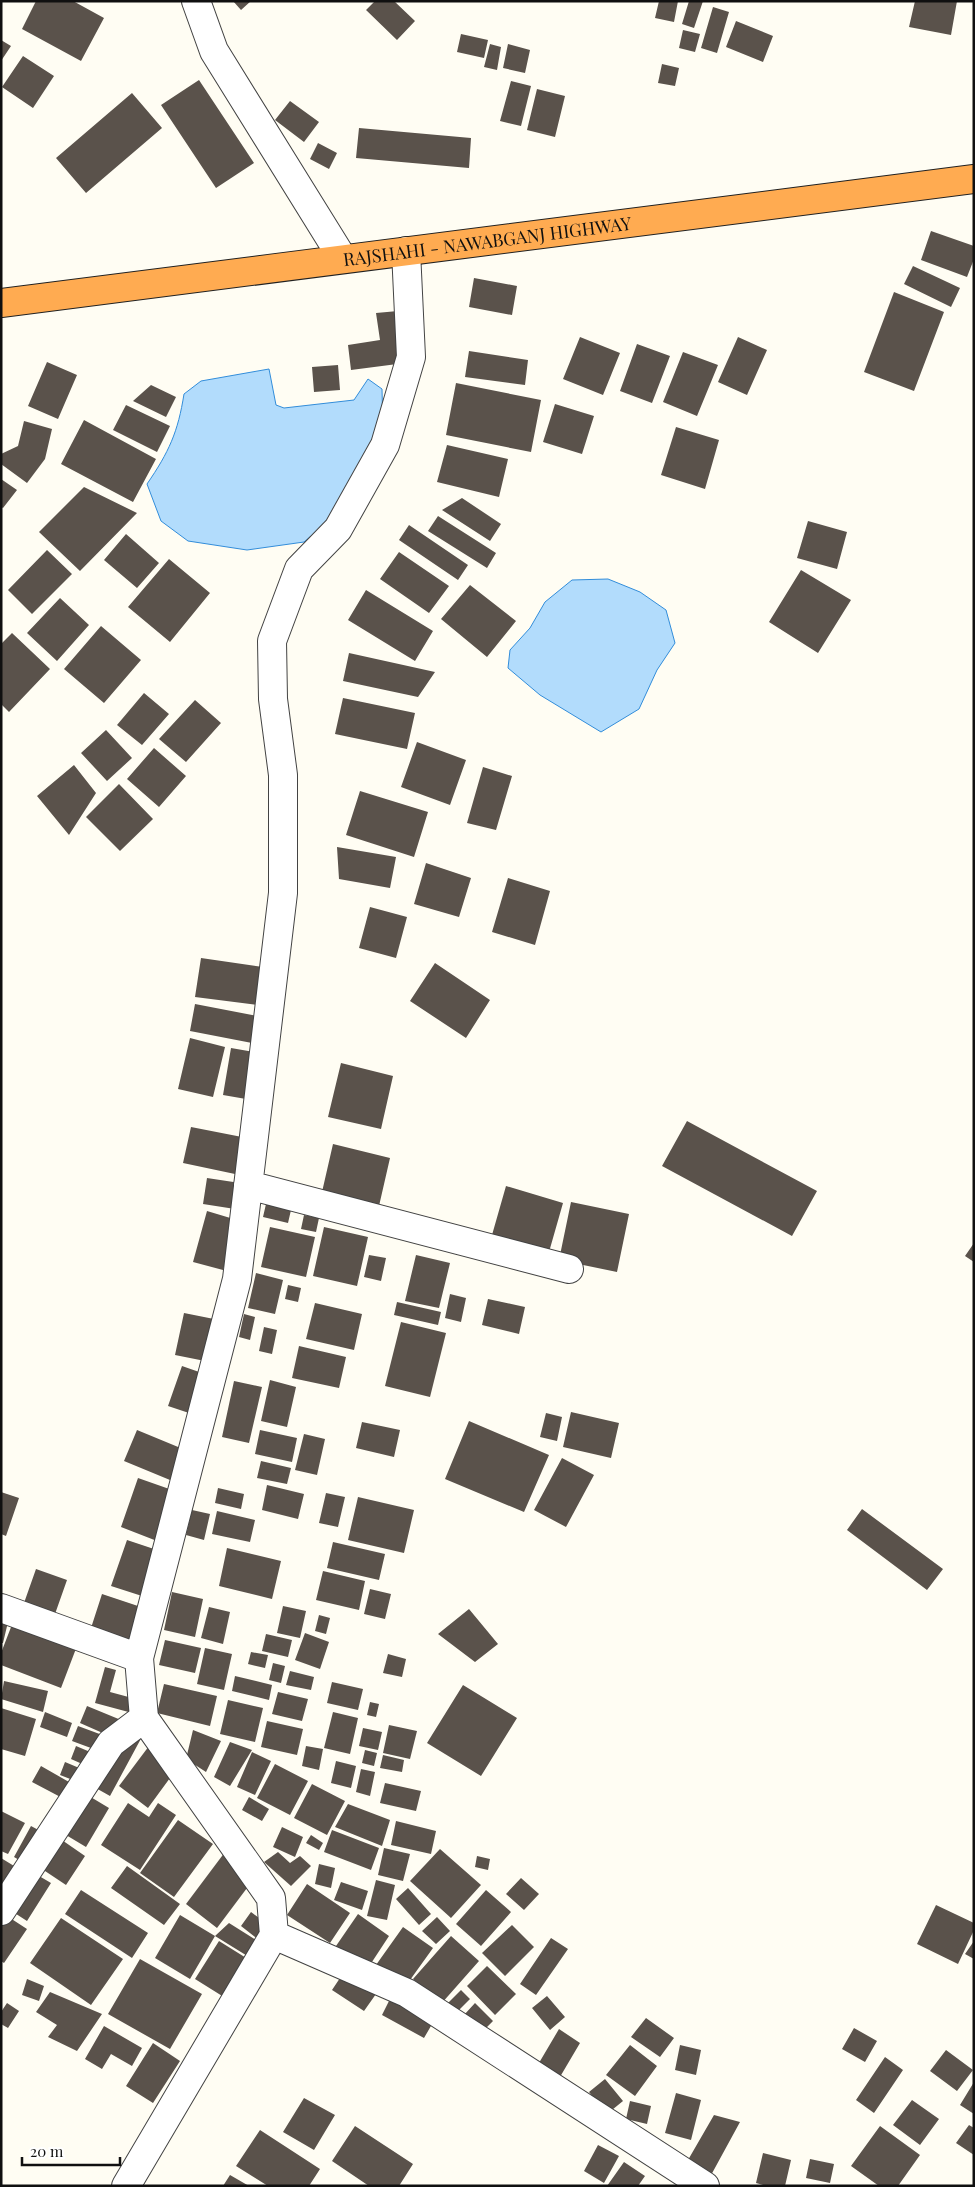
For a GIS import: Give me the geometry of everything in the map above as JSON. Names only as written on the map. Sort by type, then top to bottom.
[{"type":"highway","name":"RAJSHAHI - NAWABGANJ HIGHWAY","points":[[1,302],[974,179]]},
{"type":"street","points":[[196,1],[214,52],[343,259]]},
{"type":"street","points":[[126,2186],[274,1935],[271,1898],[144,1718],[139,1658],[236,1279],[284,893],[283,775],[273,699],[272,641],[299,569],[338,529],[385,445],[411,358],[406,251]]},
{"type":"street","points":[[248,1185],[569,1269]]},
{"type":"street","points":[[1,1608],[139,1658]]},
{"type":"street","points":[[1,1911],[111,1743],[144,1718]]},
{"type":"street","points":[[274,1935],[407,1993],[705,2186]]},
{"type":"water","points":[[269,369],[276,405],[284,408],[354,400],[368,379],[382,389],[383,432],[339,512],[304,542],[247,550],[188,541],[161,521],[147,484],[172,441],[179,420],[184,394],[201,381]]},
{"type":"water","points":[[608,579],[640,592],[666,610],[675,643],[657,670],[639,709],[601,732],[540,695],[508,668],[510,650],[530,628],[545,602],[572,580]]},
{"type":"building","points":[[36,1],[73,1],[104,18],[81,61],[22,29]]},
{"type":"building","points":[[233,1],[251,1],[241,10]]},
{"type":"building","points":[[375,1],[394,1],[415,21],[397,40],[366,10]]},
{"type":"building","points":[[659,1],[678,1],[674,22],[655,18]]},
{"type":"building","points":[[689,1],[703,1],[694,28],[682,24]]},
{"type":"building","points":[[915,1],[957,1],[951,35],[909,27]]},
{"type":"building","points":[[713,7],[729,12],[717,53],[701,48]]},
{"type":"building","points":[[736,21],[773,36],[763,62],[726,47]]},
{"type":"building","points":[[683,30],[700,34],[695,52],[679,48]]},
{"type":"building","points":[[461,34],[488,40],[484,58],[457,52]]},
{"type":"building","points":[[1,40],[11,46],[1,61]]},
{"type":"building","points":[[490,44],[501,47],[497,70],[484,67]]},
{"type":"building","points":[[508,44],[530,50],[525,73],[503,68]]},
{"type":"building","points":[[23,56],[54,76],[33,108],[2,87]]},
{"type":"building","points":[[662,64],[679,68],[675,86],[658,83]]},
{"type":"building","points":[[199,80],[254,163],[216,188],[161,105]]},
{"type":"building","points":[[511,81],[531,86],[521,126],[500,121]]},
{"type":"building","points":[[537,89],[565,96],[555,137],[527,130]]},
{"type":"building","points":[[132,93],[162,128],[86,193],[56,158]]},
{"type":"building","points":[[290,101],[319,122],[304,142],[275,120]]},
{"type":"building","points":[[359,128],[471,138],[469,168],[356,158]]},
{"type":"building","points":[[318,143],[337,153],[329,169],[310,159]]},
{"type":"building","points":[[931,231],[974,246],[974,259],[967,277],[921,260]]},
{"type":"building","points":[[913,266],[960,288],[951,307],[904,284]]},
{"type":"building","points":[[474,278],[517,286],[512,315],[469,307]]},
{"type":"building","points":[[894,292],[944,312],[914,391],[864,372]]},
{"type":"building","points":[[398,311],[405,363],[351,370],[348,345],[380,340],[376,313]]},
{"type":"building","points":[[580,337],[620,353],[603,395],[563,379]]},
{"type":"building","points":[[738,337],[767,350],[747,395],[718,382]]},
{"type":"building","points":[[637,344],[670,356],[652,403],[620,391]]},
{"type":"building","points":[[469,351],[528,360],[525,385],[465,377]]},
{"type":"building","points":[[683,352],[718,365],[697,416],[663,402]]},
{"type":"building","points":[[47,362],[77,375],[58,419],[28,406]]},
{"type":"building","points":[[338,365],[340,390],[314,392],[312,367]]},
{"type":"building","points":[[456,383],[541,400],[531,452],[446,435]]},
{"type":"building","points":[[151,385],[176,397],[166,417],[133,401]]},
{"type":"building","points":[[555,404],[594,416],[582,454],[543,442]]},
{"type":"building","points":[[126,405],[170,426],[157,452],[113,430]]},
{"type":"building","points":[[84,420],[156,459],[133,502],[61,464]]},
{"type":"building","points":[[24,421],[52,429],[45,459],[27,483],[1,464],[1,454],[18,446]]},
{"type":"building","points":[[676,427],[719,440],[705,489],[661,475]]},
{"type":"building","points":[[447,445],[508,459],[499,497],[437,482]]},
{"type":"building","points":[[1,479],[17,490],[3,508],[1,507]]},
{"type":"building","points":[[84,487],[137,513],[80,571],[39,532]]},
{"type":"building","points":[[462,498],[501,524],[490,541],[442,510]]},
{"type":"building","points":[[438,516],[496,553],[487,568],[428,531]]},
{"type":"building","points":[[808,521],[847,532],[837,569],[797,558]]},
{"type":"building","points":[[409,525],[468,565],[458,580],[399,540]]},
{"type":"building","points":[[126,534],[159,563],[137,588],[104,560]]},
{"type":"building","points":[[47,550],[72,574],[32,614],[8,590]]},
{"type":"building","points":[[399,552],[449,586],[429,613],[380,579]]},
{"type":"building","points":[[169,559],[210,593],[170,642],[128,607]]},
{"type":"building","points":[[801,570],[851,600],[818,653],[769,622]]},
{"type":"building","points":[[470,585],[516,621],[487,657],[441,619]]},
{"type":"building","points":[[366,590],[433,631],[415,661],[348,620]]},
{"type":"building","points":[[60,598],[89,625],[57,661],[27,633]]},
{"type":"building","points":[[101,626],[141,660],[104,703],[64,669]]},
{"type":"building","points":[[12,633],[50,669],[9,712],[1,704],[1,644]]},
{"type":"building","points":[[349,653],[435,672],[418,697],[343,681]]},
{"type":"building","points":[[144,693],[169,714],[142,745],[117,725]]},
{"type":"building","points":[[343,698],[415,713],[407,749],[335,734]]},
{"type":"building","points":[[195,700],[221,723],[186,762],[159,739]]},
{"type":"building","points":[[106,730],[132,758],[107,781],[81,753]]},
{"type":"building","points":[[417,742],[466,760],[450,805],[401,787]]},
{"type":"building","points":[[154,748],[186,776],[159,807],[127,779]]},
{"type":"building","points":[[74,765],[96,793],[69,835],[37,796]]},
{"type":"building","points":[[483,767],[512,776],[496,830],[467,823]]},
{"type":"building","points":[[119,784],[153,819],[120,851],[86,817]]},
{"type":"building","points":[[360,791],[428,812],[414,857],[346,835]]},
{"type":"building","points":[[337,847],[396,857],[390,888],[339,879]]},
{"type":"building","points":[[426,863],[471,878],[459,917],[414,904]]},
{"type":"building","points":[[508,878],[550,891],[535,945],[492,932]]},
{"type":"building","points":[[370,907],[407,917],[396,958],[359,948]]},
{"type":"building","points":[[201,958],[263,967],[258,1005],[195,997]]},
{"type":"building","points":[[435,963],[490,1000],[466,1038],[410,1001]]},
{"type":"building","points":[[195,1004],[257,1016],[252,1043],[190,1031]]},
{"type":"building","points":[[190,1038],[225,1047],[213,1097],[178,1089]]},
{"type":"building","points":[[231,1048],[254,1052],[246,1099],[223,1095]]},
{"type":"building","points":[[341,1063],[393,1076],[381,1129],[328,1117]]},
{"type":"building","points":[[687,1121],[817,1191],[792,1236],[662,1166]]},
{"type":"building","points":[[191,1127],[242,1137],[235,1174],[183,1163]]},
{"type":"building","points":[[333,1144],[390,1158],[379,1206],[322,1192]]},
{"type":"building","points":[[207,1178],[240,1183],[235,1209],[203,1204]]},
{"type":"building","points":[[506,1186],[563,1203],[549,1252],[492,1235]]},
{"type":"building","points":[[571,1202],[629,1214],[617,1272],[559,1260]]},
{"type":"building","points":[[266,1204],[291,1210],[288,1223],[263,1217]]},
{"type":"building","points":[[207,1211],[237,1220],[223,1270],[193,1262]]},
{"type":"building","points":[[304,1215],[319,1218],[316,1232],[301,1229]]},
{"type":"building","points":[[270,1227],[315,1237],[306,1277],[261,1267]]},
{"type":"building","points":[[324,1227],[368,1237],[357,1286],[313,1276]]},
{"type":"building","points":[[974,1243],[974,1262],[965,1256]]},
{"type":"building","points":[[369,1255],[386,1258],[381,1281],[364,1277]]},
{"type":"building","points":[[416,1255],[450,1263],[439,1308],[405,1301]]},
{"type":"building","points":[[256,1273],[283,1280],[275,1314],[248,1308]]},
{"type":"building","points":[[288,1285],[301,1288],[298,1302],[285,1299]]},
{"type":"building","points":[[450,1294],[466,1298],[461,1322],[445,1318]]},
{"type":"building","points":[[488,1299],[525,1307],[519,1334],[482,1325]]},
{"type":"building","points":[[397,1302],[441,1312],[438,1325],[394,1315]]},
{"type":"building","points":[[315,1303],[362,1314],[354,1350],[306,1339]]},
{"type":"building","points":[[184,1313],[214,1319],[205,1361],[175,1355]]},
{"type":"building","points":[[244,1314],[255,1317],[250,1340],[239,1337]]},
{"type":"building","points":[[401,1322],[446,1333],[430,1397],[385,1386]]},
{"type":"building","points":[[264,1327],[277,1330],[272,1354],[259,1351]]},
{"type":"building","points":[[299,1346],[346,1357],[339,1388],[292,1378]]},
{"type":"building","points":[[182,1366],[202,1373],[189,1413],[168,1406]]},
{"type":"building","points":[[270,1380],[296,1387],[287,1427],[261,1421]]},
{"type":"building","points":[[234,1381],[262,1387],[249,1443],[222,1437]]},
{"type":"building","points":[[571,1412],[619,1423],[611,1458],[563,1447]]},
{"type":"building","points":[[546,1413],[562,1417],[557,1441],[540,1437]]},
{"type":"building","points":[[469,1421],[549,1455],[524,1512],[445,1479]]},
{"type":"building","points":[[362,1422],[400,1430],[394,1457],[356,1448]]},
{"type":"building","points":[[137,1430],[183,1449],[170,1480],[124,1461]]},
{"type":"building","points":[[260,1430],[297,1438],[292,1462],[255,1454]]},
{"type":"building","points":[[304,1434],[325,1439],[317,1475],[295,1470]]},
{"type":"building","points":[[562,1458],[594,1475],[566,1527],[534,1510]]},
{"type":"building","points":[[261,1461],[291,1468],[287,1484],[257,1478]]},
{"type":"building","points":[[138,1478],[175,1491],[157,1541],[121,1527]]},
{"type":"building","points":[[267,1485],[304,1494],[298,1519],[262,1510]]},
{"type":"building","points":[[218,1488],[244,1494],[241,1509],[215,1503]]},
{"type":"building","points":[[1,1492],[19,1498],[6,1536],[1,1534]]},
{"type":"building","points":[[326,1493],[345,1497],[338,1527],[319,1523]]},
{"type":"building","points":[[358,1497],[414,1510],[404,1553],[348,1540]]},
{"type":"building","points":[[862,1509],[943,1569],[927,1590],[847,1530]]},
{"type":"building","points":[[192,1510],[210,1514],[204,1540],[186,1535]]},
{"type":"building","points":[[217,1511],[255,1520],[250,1542],[212,1534]]},
{"type":"building","points":[[127,1540],[157,1550],[142,1596],[111,1586]]},
{"type":"building","points":[[333,1542],[385,1554],[379,1580],[327,1568]]},
{"type":"building","points":[[227,1548],[281,1561],[272,1599],[219,1586]]},
{"type":"building","points":[[36,1569],[67,1580],[55,1614],[24,1603]]},
{"type":"building","points":[[323,1571],[365,1581],[359,1610],[316,1600]]},
{"type":"building","points":[[370,1589],[391,1594],[385,1619],[364,1614]]},
{"type":"building","points":[[172,1592],[203,1599],[195,1637],[164,1630]]},
{"type":"building","points":[[102,1594],[141,1607],[130,1640],[91,1628]]},
{"type":"building","points":[[283,1606],[306,1611],[300,1638],[277,1633]]},
{"type":"building","points":[[209,1607],[230,1612],[223,1644],[201,1638]]},
{"type":"building","points":[[469,1609],[498,1644],[475,1662],[438,1634]]},
{"type":"building","points":[[319,1615],[330,1618],[326,1634],[315,1631]]},
{"type":"building","points":[[1,1620],[8,1622],[3,1643],[1,1643]]},
{"type":"building","points":[[13,1622],[77,1646],[61,1688],[1,1665],[1,1653]]},
{"type":"building","points":[[305,1633],[329,1642],[320,1669],[295,1660]]},
{"type":"building","points":[[266,1634],[292,1640],[288,1657],[262,1651]]},
{"type":"building","points":[[165,1640],[201,1648],[195,1673],[159,1665]]},
{"type":"building","points":[[205,1648],[232,1654],[224,1690],[197,1684]]},
{"type":"building","points":[[251,1652],[268,1655],[265,1668],[248,1664]]},
{"type":"building","points":[[388,1654],[406,1659],[402,1677],[383,1673]]},
{"type":"building","points":[[273,1663],[285,1666],[281,1683],[269,1680]]},
{"type":"building","points":[[105,1667],[116,1670],[110,1692],[136,1699],[136,1714],[95,1703]]},
{"type":"building","points":[[290,1671],[314,1677],[311,1690],[286,1685]]},
{"type":"building","points":[[235,1676],[272,1685],[269,1700],[232,1691]]},
{"type":"building","points":[[4,1681],[48,1691],[43,1712],[1,1699]]},
{"type":"building","points":[[332,1682],[363,1689],[358,1710],[327,1703]]},
{"type":"building","points":[[164,1684],[217,1696],[210,1726],[157,1713]]},
{"type":"building","points":[[463,1685],[517,1718],[481,1776],[427,1743]]},
{"type":"building","points":[[278,1692],[308,1699],[302,1721],[272,1714]]},
{"type":"building","points":[[228,1700],[263,1708],[255,1742],[220,1734]]},
{"type":"building","points":[[370,1702],[379,1704],[376,1717],[367,1715]]},
{"type":"building","points":[[87,1706],[121,1720],[114,1738],[80,1723]]},
{"type":"building","points":[[1,1708],[36,1719],[25,1756],[1,1749]]},
{"type":"building","points":[[45,1712],[72,1723],[67,1737],[40,1727]]},
{"type":"building","points":[[333,1712],[358,1718],[350,1754],[324,1748]]},
{"type":"building","points":[[267,1721],[303,1729],[297,1755],[261,1747]]},
{"type":"building","points":[[389,1725],[417,1731],[410,1759],[383,1753]]},
{"type":"building","points":[[78,1726],[105,1736],[99,1751],[72,1741]]},
{"type":"building","points":[[363,1728],[382,1732],[378,1750],[359,1746]]},
{"type":"building","points":[[193,1730],[221,1741],[206,1772],[186,1759]]},
{"type":"building","points":[[144,1733],[110,1796],[94,1787],[113,1751]]},
{"type":"building","points":[[230,1742],[252,1750],[230,1786],[214,1777]]},
{"type":"building","points":[[76,1746],[95,1754],[89,1767],[71,1759]]},
{"type":"building","points":[[149,1746],[178,1767],[148,1808],[119,1786]]},
{"type":"building","points":[[306,1746],[323,1749],[319,1770],[302,1766]]},
{"type":"building","points":[[365,1750],[377,1753],[374,1766],[362,1763]]},
{"type":"building","points":[[252,1752],[271,1761],[255,1795],[237,1787]]},
{"type":"building","points":[[383,1755],[404,1760],[402,1772],[380,1768]]},
{"type":"building","points":[[336,1761],[356,1766],[351,1788],[331,1783]]},
{"type":"building","points":[[65,1762],[84,1770],[78,1782],[60,1775]]},
{"type":"building","points":[[275,1764],[308,1781],[290,1815],[257,1798]]},
{"type":"building","points":[[41,1766],[76,1786],[68,1801],[32,1782]]},
{"type":"building","points":[[361,1769],[375,1772],[370,1796],[356,1792]]},
{"type":"building","points":[[385,1783],[421,1791],[416,1811],[380,1803]]},
{"type":"building","points":[[312,1784],[345,1801],[327,1835],[294,1818]]},
{"type":"building","points":[[84,1793],[109,1808],[86,1847],[61,1832]]},
{"type":"building","points":[[249,1797],[269,1809],[262,1821],[242,1810]]},
{"type":"building","points":[[128,1803],[149,1817],[158,1803],[176,1815],[140,1870],[101,1845]]},
{"type":"building","points":[[348,1804],[390,1820],[382,1846],[335,1827]]},
{"type":"building","points":[[1,1811],[25,1823],[8,1854],[1,1851]]},
{"type":"building","points":[[178,1820],[213,1844],[174,1897],[140,1873]]},
{"type":"building","points":[[396,1821],[436,1831],[431,1854],[391,1845]]},
{"type":"building","points":[[31,1826],[44,1833],[26,1864],[14,1857]]},
{"type":"building","points":[[282,1827],[303,1837],[295,1857],[273,1847]]},
{"type":"building","points":[[332,1830],[379,1848],[371,1870],[324,1852]]},
{"type":"building","points":[[311,1835],[323,1843],[319,1850],[306,1843]]},
{"type":"building","points":[[59,1838],[85,1856],[66,1885],[39,1867]]},
{"type":"building","points":[[228,1848],[250,1884],[217,1928],[186,1904]]},
{"type":"building","points":[[384,1848],[410,1854],[403,1881],[378,1875]]},
{"type":"building","points":[[440,1849],[481,1885],[451,1918],[410,1881]]},
{"type":"building","points":[[278,1852],[290,1863],[300,1856],[311,1866],[291,1886],[264,1862]]},
{"type":"building","points":[[477,1856],[490,1859],[488,1870],[475,1867]]},
{"type":"building","points":[[1,1858],[19,1869],[1,1900]]},
{"type":"building","points":[[319,1864],[335,1868],[331,1888],[315,1884]]},
{"type":"building","points":[[127,1866],[180,1904],[164,1925],[111,1888]]},
{"type":"building","points":[[34,1873],[51,1883],[27,1921],[10,1910]]},
{"type":"building","points":[[521,1878],[539,1894],[524,1910],[506,1894]]},
{"type":"building","points":[[376,1880],[395,1885],[387,1920],[367,1916]]},
{"type":"building","points":[[341,1882],[368,1891],[362,1910],[334,1900]]},
{"type":"building","points":[[307,1884],[350,1913],[330,1943],[287,1915]]},
{"type":"building","points":[[408,1888],[431,1914],[419,1925],[396,1899]]},
{"type":"building","points":[[81,1890],[148,1933],[132,1958],[65,1914]]},
{"type":"building","points":[[486,1890],[511,1912],[481,1946],[456,1924]]},
{"type":"building","points":[[936,1905],[974,1923],[974,1930],[958,1964],[917,1944]]},
{"type":"building","points":[[251,1912],[270,1926],[259,1940],[241,1926]]},
{"type":"building","points":[[358,1914],[389,1936],[368,1968],[336,1946]]},
{"type":"building","points":[[180,1915],[215,1936],[190,1979],[155,1958]]},
{"type":"building","points":[[7,1916],[27,1929],[4,1963],[1,1961],[1,1925]]},
{"type":"building","points":[[437,1917],[450,1931],[436,1944],[422,1931]]},
{"type":"building","points":[[61,1918],[123,1959],[91,2005],[30,1963]]},
{"type":"building","points":[[229,1923],[259,1942],[249,1957],[215,1936]]},
{"type":"building","points":[[512,1925],[534,1947],[505,1976],[482,1953]]},
{"type":"building","points":[[403,1927],[433,1948],[405,1987],[376,1965]]},
{"type":"building","points":[[451,1936],[479,1961],[441,2004],[413,1979]]},
{"type":"building","points":[[551,1938],[568,1949],[536,1995],[520,1984]]},
{"type":"building","points":[[219,1941],[251,1961],[227,1999],[195,1979]]},
{"type":"building","points":[[974,1941],[974,1959],[965,1954]]},
{"type":"building","points":[[140,1959],[202,1994],[170,2049],[108,2014]]},
{"type":"building","points":[[487,1966],[516,1994],[495,2015],[467,1986]]},
{"type":"building","points":[[344,1972],[376,1994],[364,2011],[332,1990]]},
{"type":"building","points":[[27,1979],[44,1986],[39,2001],[22,1995]]},
{"type":"building","points":[[461,1990],[470,1999],[454,2015],[445,2006]]},
{"type":"building","points":[[50,1992],[102,2014],[77,2051],[48,2037],[57,2025],[36,2012]]},
{"type":"building","points":[[392,1995],[435,2019],[424,2038],[382,2015]]},
{"type":"building","points":[[547,1996],[565,2017],[550,2030],[532,2008]]},
{"type":"building","points":[[7,2003],[19,2011],[8,2028],[1,2024],[1,2012]]},
{"type":"building","points":[[475,2003],[493,2021],[481,2033],[464,2015]]},
{"type":"building","points":[[646,2018],[674,2038],[660,2057],[631,2037]]},
{"type":"building","points":[[104,2026],[142,2048],[132,2066],[111,2054],[102,2069],[85,2059]]},
{"type":"building","points":[[854,2028],[877,2041],[865,2062],[842,2049]]},
{"type":"building","points":[[559,2029],[580,2043],[557,2082],[536,2068]]},
{"type":"building","points":[[153,2043],[180,2061],[153,2103],[126,2086]]},
{"type":"building","points":[[630,2045],[657,2066],[635,2096],[606,2075]]},
{"type":"building","points":[[680,2045],[701,2050],[696,2075],[675,2070]]},
{"type":"building","points":[[946,2050],[973,2070],[957,2091],[930,2071]]},
{"type":"building","points":[[885,2057],[903,2070],[874,2113],[856,2100]]},
{"type":"building","points":[[605,2079],[623,2101],[607,2114],[589,2092]]},
{"type":"building","points":[[974,2082],[974,2114],[960,2105]]},
{"type":"building","points":[[676,2093],[701,2100],[691,2140],[665,2133]]},
{"type":"building","points":[[304,2098],[335,2115],[314,2150],[283,2132]]},
{"type":"building","points":[[912,2100],[939,2119],[920,2145],[893,2125]]},
{"type":"building","points":[[630,2101],[651,2106],[647,2124],[626,2119]]},
{"type":"building","points":[[714,2115],[740,2122],[710,2177],[688,2160]]},
{"type":"building","points":[[969,2125],[974,2128],[974,2155],[956,2143]]},
{"type":"building","points":[[355,2126],[413,2164],[399,2186],[369,2186],[332,2161]]},
{"type":"building","points":[[880,2126],[920,2155],[898,2186],[879,2186],[851,2166]]},
{"type":"building","points":[[260,2130],[320,2169],[309,2186],[268,2186],[236,2166]]},
{"type":"building","points":[[598,2145],[619,2156],[604,2183],[584,2171]]},
{"type":"building","points":[[763,2153],[791,2160],[785,2186],[767,2186],[756,2183]]},
{"type":"building","points":[[810,2159],[834,2164],[830,2183],[806,2178]]},
{"type":"building","points":[[624,2162],[645,2176],[638,2186],[607,2186]]},
{"type":"building","points":[[230,2175],[249,2186],[223,2186]]}]
